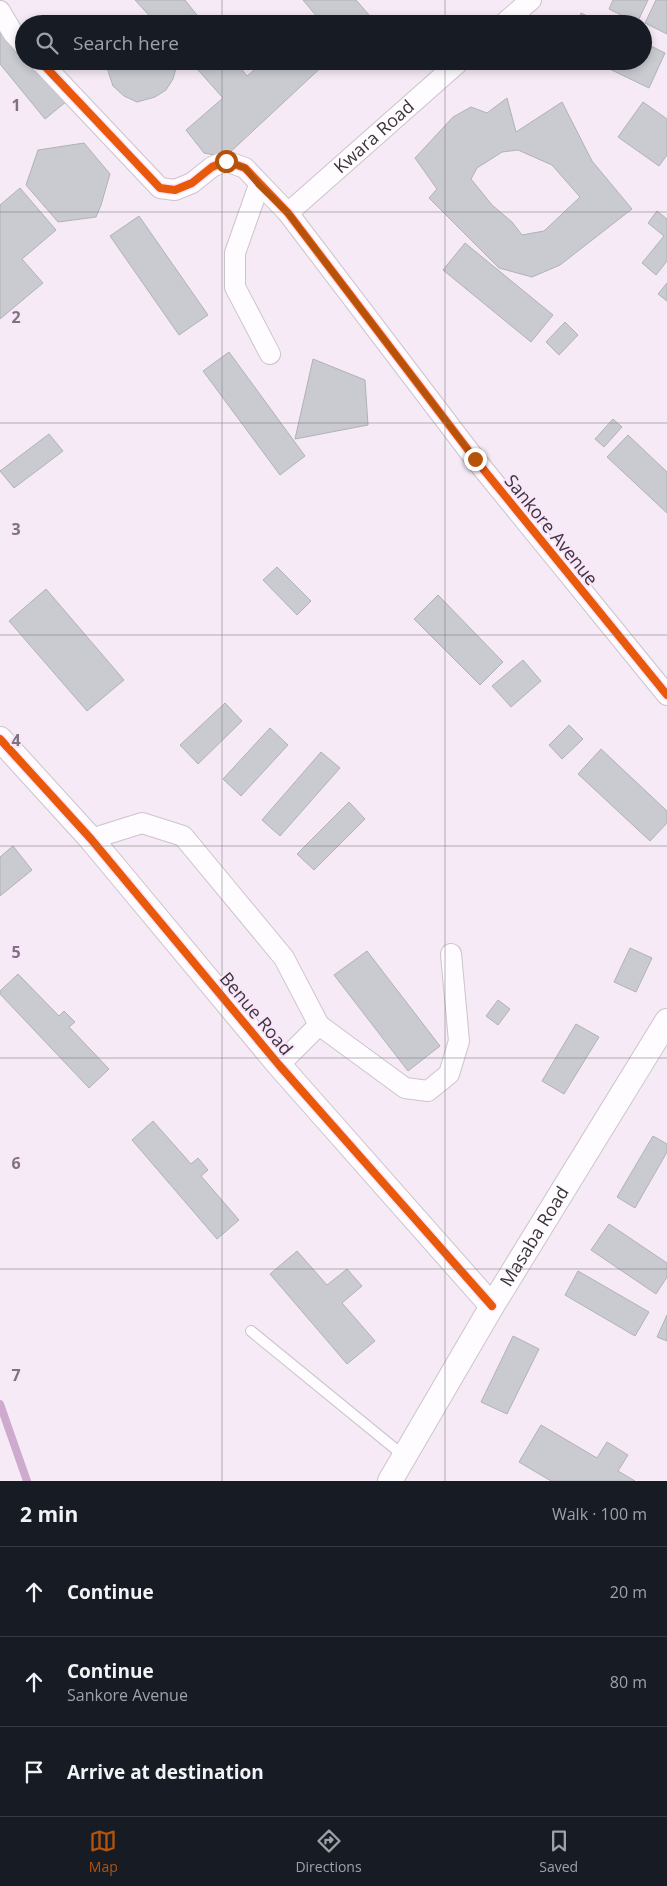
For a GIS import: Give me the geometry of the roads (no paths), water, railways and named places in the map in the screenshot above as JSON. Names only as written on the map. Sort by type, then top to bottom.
[{"type":"street","points":[[1,0],[0,10],[15,35]]},
{"type":"street","points":[[514,15],[531,0]]},
{"type":"street","name":"Sankore Avenue","points":[[49,70],[160,188],[175,190],[192,183],[212,167],[226,161],[245,168],[259,185],[288,213],[475,459],[667,695]]},
{"type":"street","name":"Kwara Road","points":[[288,213],[450,70]]},
{"type":"street","points":[[259,185],[235,253],[235,287],[270,354]]},
{"type":"street","name":"Benue Road","points":[[0,739],[91,839],[279,1065],[492,1306]]},
{"type":"street","points":[[91,839],[142,823],[183,836],[284,958],[319,1025],[405,1088],[428,1091],[449,1074],[459,1041],[451,954]]},
{"type":"street","points":[[279,1065],[319,1025]]},
{"type":"street","name":"Masaba Road","points":[[390,1481],[492,1306],[664,1032]]},
{"type":"lane","points":[[251,1331],[404,1456]]},
{"type":"waterway","points":[[0,1404],[27,1481]]}]
